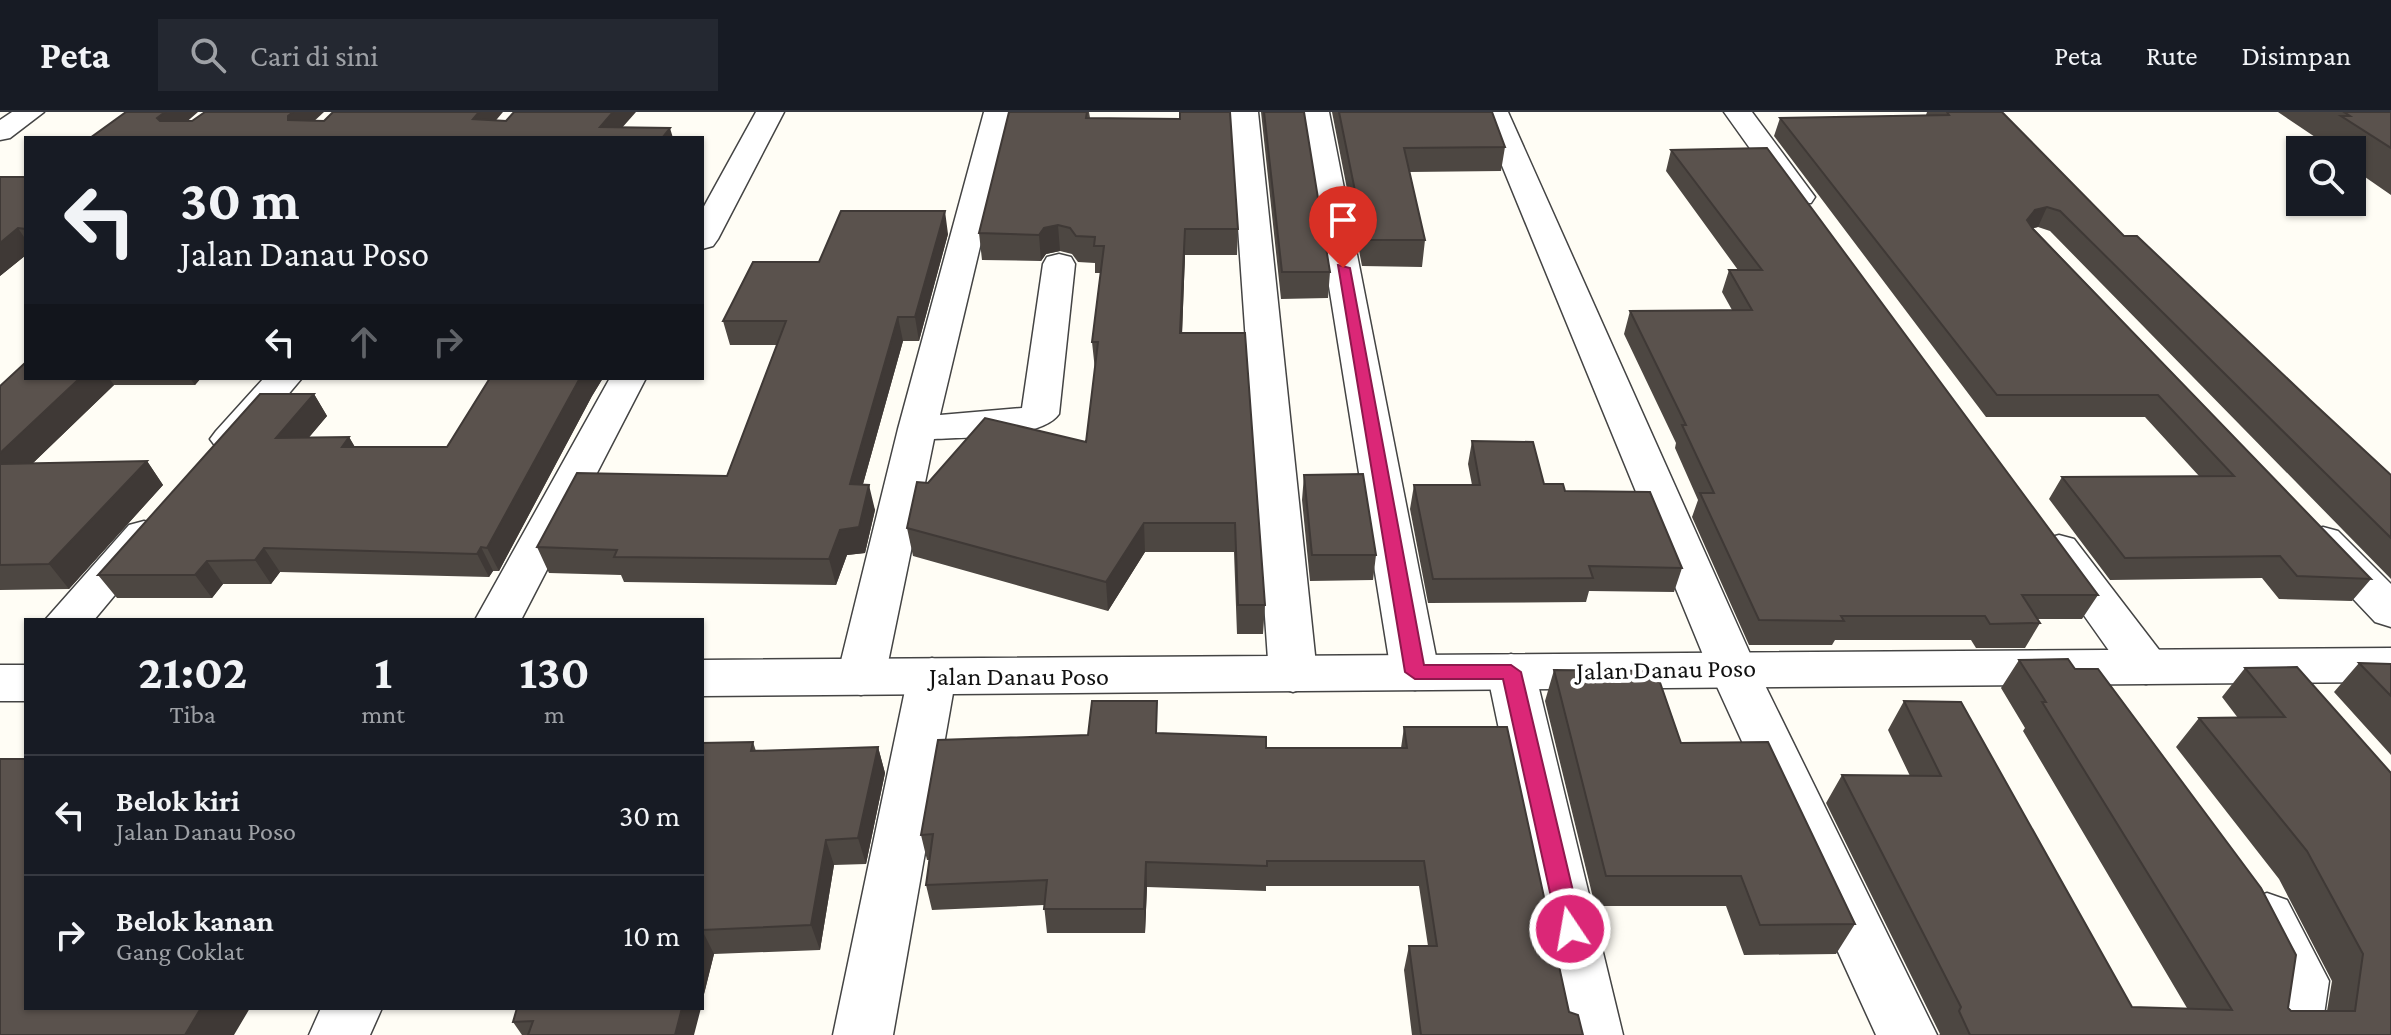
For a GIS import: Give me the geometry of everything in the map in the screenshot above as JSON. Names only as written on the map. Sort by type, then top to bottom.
[{"type":"street","points":[[0,132],[30,112]]},
{"type":"street","points":[[704,235],[770,112]]},
{"type":"street","points":[[861,677],[917,429],[998,112]]},
{"type":"street","points":[[1244,112],[1293,674]]},
{"type":"street","points":[[1315,112],[1415,672]]},
{"type":"street","points":[[1494,112],[1732,667],[1777,757],[1850,925],[1907,1035]]},
{"type":"street","points":[[1738,112],[1821,225]]},
{"type":"street","points":[[917,429],[1024,420],[1040,414],[1059,264]]},
{"type":"street","points":[[201,470],[282,380]]},
{"type":"street","points":[[499,618],[627,380]]},
{"type":"street","points":[[70,618],[171,505]]},
{"type":"street","points":[[2035,515],[2146,667]]},
{"type":"street","points":[[2302,519],[2391,611]]},
{"type":"street","name":"Jalan Danau Poso","points":[[704,678],[1511,672],[1732,667],[2391,665]]},
{"type":"street","points":[[2278,666],[2319,713]]},
{"type":"street","points":[[2083,667],[2122,718]]},
{"type":"street","points":[[1511,672],[1593,1035]]},
{"type":"street","points":[[863,1035],[932,676]]},
{"type":"street","points":[[2237,872],[2256,897],[2300,981],[2291,1035]]},
{"type":"street","points":[[339,1035],[351,1010]]},
{"type":"building","points":[[126,112],[165,112],[157,118],[160,121],[192,121],[205,112],[293,112],[288,120],[324,121],[333,112],[479,112],[473,119],[506,121],[514,112],[613,112],[600,127],[670,128],[664,136],[93,136]]},
{"type":"building","points":[[1009,112],[1087,112],[1086,118],[1180,119],[1180,112],[1230,112],[1238,229],[1185,229],[1180,333],[1245,333],[1265,605],[1238,605],[1235,523],[1144,523],[1106,582],[907,528],[917,482],[928,483],[985,418],[1086,442],[1098,342],[1092,342],[1104,246],[1094,246],[1095,237],[1076,236],[1070,228],[1058,225],[1044,228],[1039,235],[979,233]]},
{"type":"building","points":[[1264,112],[1304,112],[1330,272],[1282,272]]},
{"type":"building","points":[[1339,112],[1492,112],[1505,147],[1404,148],[1425,240],[1365,240]]},
{"type":"building","points":[[1947,112],[2002,112],[2124,236],[2137,236],[2391,475],[2391,538],[2060,211],[2047,207],[2035,210],[2027,220],[2371,579],[2297,576],[2280,556],[2125,558],[2062,477],[2234,476],[2158,395],[1997,395],[1780,118],[1949,115]]},
{"type":"building","points":[[2344,112],[2391,112],[2391,148],[2341,116],[2350,116]]},
{"type":"building","points":[[1767,148],[2098,595],[2022,595],[2040,623],[1990,624],[1985,616],[1841,616],[1844,621],[1759,620],[1700,493],[1714,493],[1682,425],[1686,425],[1630,311],[1752,310],[1729,270],[1762,270],[1671,150]]},
{"type":"building","points":[[0,177],[24,177],[24,229],[18,228],[0,243]]},
{"type":"building","points":[[841,211],[945,211],[915,317],[898,317],[850,484],[869,485],[859,527],[840,530],[829,559],[614,557],[617,550],[537,547],[577,473],[727,476],[786,321],[723,321],[753,262],[819,262]]},
{"type":"building","points":[[24,364],[24,380],[78,380],[0,453],[0,386]]},
{"type":"building","points":[[489,380],[579,380],[487,548],[481,547],[477,554],[264,548],[255,560],[207,561],[195,575],[98,575],[260,394],[314,394],[276,438],[349,437],[342,447],[447,447]]},
{"type":"building","points":[[1472,441],[1533,442],[1544,484],[1563,484],[1565,491],[1650,492],[1682,568],[1589,566],[1593,578],[1433,579],[1414,485],[1480,485]]},
{"type":"building","points":[[147,461],[49,564],[0,565],[0,464]]},
{"type":"building","points":[[1363,474],[1376,555],[1312,555],[1304,475]]},
{"type":"building","points":[[2068,659],[2075,669],[2098,669],[2261,888],[2296,955],[2288,1008],[2291,1011],[2355,1011],[2363,954],[2307,851],[2199,718],[2285,717],[2245,668],[2297,667],[2391,773],[2391,1035],[1970,1035],[1959,1011],[1961,1007],[1842,775],[1941,776],[1904,701],[1961,702],[2132,1007],[2232,1010],[2019,660]]},
{"type":"building","points":[[2359,663],[2391,664],[2391,696]]},
{"type":"building","points":[[1554,670],[1656,671],[1681,743],[1768,742],[1855,924],[1760,925],[1741,876],[1606,876]]},
{"type":"building","points":[[1092,701],[1157,701],[1156,733],[1266,737],[1266,748],[1407,748],[1404,727],[1507,727],[1569,1012],[1578,1015],[1583,1035],[1421,1035],[1409,946],[1437,946],[1424,861],[1267,861],[1267,866],[1146,862],[1144,909],[1044,909],[1047,880],[926,885],[933,834],[921,835],[938,740],[1088,735]]},
{"type":"building","points":[[753,742],[751,751],[878,747],[858,838],[826,840],[811,925],[704,930],[704,743]]},
{"type":"building","points":[[0,759],[24,759],[24,1010],[200,1010],[185,1035],[0,1035]]},
{"type":"building","points":[[516,1010],[681,1010],[675,1035],[528,1035],[533,1021],[513,1022]]},
{"type":"route","points":[[1343,268],[1415,672],[1511,672],[1570,929]]}]
